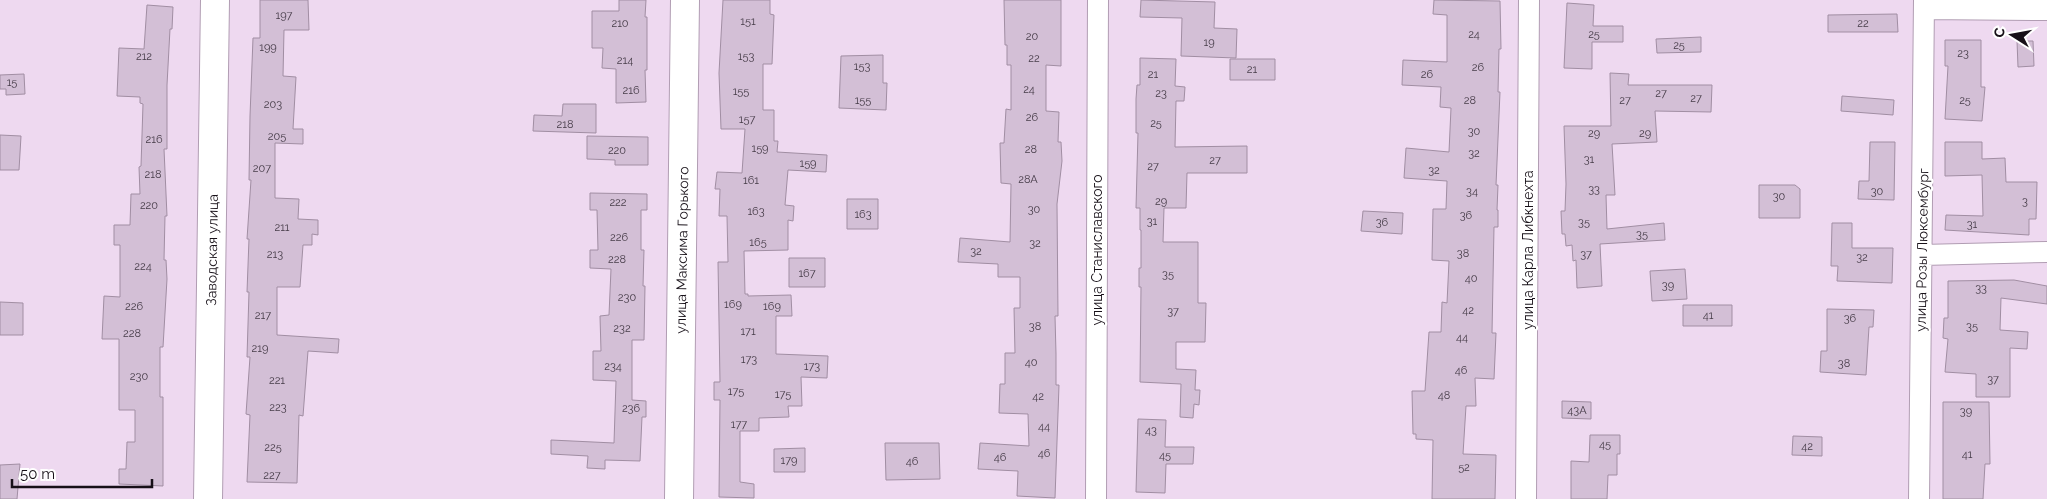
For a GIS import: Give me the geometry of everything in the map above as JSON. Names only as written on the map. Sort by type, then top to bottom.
[{"type":"main road","name":"Заводская улица","points":[[208,499],[215,0]]},
{"type":"main road","name":"улица Максима Горького","points":[[679,499],[685,0]]},
{"type":"street","name":"улица Станиславского","points":[[1096,499],[1098,0]]},
{"type":"street","name":"улица Карла Либкнехта","points":[[1526,499],[1529,0]]},
{"type":"street","points":[[1924,5],[2047,10]]},
{"type":"street","name":"улица Розы Люксембург","points":[[1919,499],[1924,5]]},
{"type":"street","points":[[1922,255],[2047,252]]},
{"type":"building","points":[[260,0],[308,0],[309,30],[284,30],[283,76],[296,77],[293,129],[303,129],[303,144],[275,143],[275,198],[299,199],[298,219],[318,220],[318,235],[312,234],[312,245],[303,245],[300,287],[277,287],[277,335],[339,339],[338,353],[308,351],[303,416],[299,415],[297,483],[247,482],[250,415],[246,414],[250,357],[247,357],[249,239],[247,239],[251,180],[249,180],[250,116],[253,38],[260,38]]},
{"type":"building","points":[[619,0],[646,0],[646,102],[616,103],[616,69],[602,68],[603,48],[592,48],[592,11],[619,11]]},
{"type":"building","points":[[723,0],[770,0],[770,14],[774,15],[772,64],[763,64],[763,110],[774,110],[774,141],[778,141],[777,152],[827,155],[826,172],[788,170],[785,205],[794,206],[793,221],[788,220],[788,250],[744,251],[745,294],[748,294],[748,296],[791,295],[792,316],[776,316],[776,354],[828,356],[827,378],[801,377],[802,406],[788,406],[789,417],[759,418],[759,431],[740,431],[740,482],[754,484],[754,498],[719,497],[720,400],[714,400],[714,382],[720,382],[718,262],[728,262],[727,216],[719,216],[720,189],[715,189],[717,172],[742,173],[745,129],[721,129],[719,73]]},
{"type":"building","points":[[1004,0],[1061,0],[1061,66],[1046,65],[1046,111],[1059,112],[1058,142],[1061,142],[1062,161],[1057,204],[1058,316],[1055,316],[1056,385],[1059,385],[1055,498],[1017,496],[1018,471],[978,469],[980,443],[1029,446],[1028,414],[999,413],[1000,384],[1005,384],[1005,353],[1015,353],[1014,308],[1020,308],[1020,277],[998,277],[998,264],[958,262],[960,238],[1010,242],[1011,184],[1001,183],[1000,143],[1004,143],[1006,109],[1011,110],[1011,65],[1007,65]]},
{"type":"building","points":[[1141,0],[1215,2],[1214,28],[1237,29],[1236,58],[1181,56],[1182,18],[1140,17]]},
{"type":"building","points":[[1434,0],[1500,1],[1501,49],[1499,49],[1498,92],[1500,92],[1496,185],[1498,185],[1498,227],[1494,227],[1492,333],[1496,333],[1494,379],[1475,378],[1476,406],[1466,406],[1463,454],[1496,455],[1495,499],[1432,499],[1433,440],[1416,439],[1416,434],[1413,434],[1412,391],[1425,391],[1429,332],[1441,332],[1442,302],[1447,303],[1449,261],[1432,260],[1433,209],[1446,209],[1447,181],[1404,178],[1406,148],[1449,152],[1451,108],[1440,107],[1441,87],[1402,85],[1403,60],[1447,62],[1447,15],[1433,14]]},
{"type":"building","points":[[1567,3],[1594,5],[1593,26],[1623,26],[1623,42],[1592,42],[1592,69],[1564,68]]},
{"type":"building","points":[[147,5],[173,7],[167,85],[167,149],[164,149],[167,216],[165,216],[164,260],[166,260],[167,279],[163,347],[160,347],[160,397],[163,397],[163,486],[119,484],[119,469],[126,469],[127,442],[135,442],[135,410],[119,410],[119,339],[102,339],[104,296],[120,297],[120,245],[114,245],[114,225],[130,225],[131,194],[140,194],[139,167],[141,166],[143,104],[140,103],[140,97],[117,96],[119,48],[144,49]]},
{"type":"building","points":[[1897,14],[1898,32],[1828,32],[1828,15]]},
{"type":"building","points":[[1701,37],[1701,52],[1657,53],[1656,39]]},
{"type":"building","points":[[1945,40],[1981,40],[1981,87],[1985,87],[1982,121],[1945,119],[1948,66],[1945,66]]},
{"type":"building","points":[[2017,41],[2033,41],[2034,66],[2018,67]]},
{"type":"building","points":[[883,55],[883,83],[887,83],[886,110],[839,108],[841,56]]},
{"type":"building","points":[[1140,58],[1176,59],[1175,86],[1185,87],[1184,101],[1176,101],[1175,147],[1247,146],[1247,173],[1187,173],[1186,208],[1164,208],[1163,242],[1198,242],[1198,303],[1206,303],[1205,342],[1176,342],[1176,369],[1196,370],[1195,390],[1200,390],[1199,405],[1194,404],[1193,418],[1180,417],[1181,384],[1140,382],[1141,287],[1139,287],[1139,268],[1141,268],[1141,230],[1140,208],[1136,208],[1138,133],[1136,133],[1136,99],[1137,85],[1140,85]]},
{"type":"building","points":[[1230,59],[1275,59],[1275,80],[1230,80]]},
{"type":"building","points":[[1610,73],[1629,74],[1628,85],[1712,85],[1711,112],[1655,111],[1657,142],[1612,144],[1615,195],[1606,195],[1607,229],[1664,223],[1665,240],[1600,244],[1602,286],[1577,288],[1576,260],[1573,261],[1572,245],[1566,246],[1565,234],[1562,234],[1561,211],[1565,211],[1566,184],[1564,126],[1611,126]]},
{"type":"building","points":[[24,74],[25,94],[6,95],[6,89],[0,89],[0,75]]},
{"type":"building","points":[[1842,96],[1894,100],[1893,115],[1841,111]]},
{"type":"building","points":[[563,104],[596,104],[596,133],[533,131],[534,115],[562,116]]},
{"type":"building","points":[[0,135],[21,136],[19,170],[0,170]]},
{"type":"building","points":[[587,136],[648,137],[648,165],[615,165],[615,160],[587,159]]},
{"type":"building","points":[[1870,142],[1895,142],[1894,200],[1858,199],[1859,181],[1869,181]]},
{"type":"building","points":[[1945,142],[1982,142],[1982,159],[2005,158],[2006,182],[2037,182],[2036,219],[2029,219],[2029,235],[1945,230],[1946,215],[1983,216],[1982,175],[1945,176]]},
{"type":"building","points":[[1759,185],[1795,185],[1800,189],[1800,218],[1759,218]]},
{"type":"building","points":[[590,193],[647,194],[647,210],[641,210],[641,250],[644,250],[643,286],[645,286],[644,340],[632,340],[632,400],[646,401],[646,417],[642,417],[640,461],[605,460],[605,469],[587,468],[588,456],[551,454],[551,440],[614,443],[616,381],[593,380],[593,351],[601,351],[600,316],[609,315],[611,269],[590,268],[590,250],[598,250],[597,210],[590,210]]},
{"type":"building","points":[[847,199],[878,199],[878,229],[847,229]]},
{"type":"building","points":[[1363,211],[1403,213],[1402,234],[1361,231]]},
{"type":"building","points":[[1832,223],[1852,223],[1852,248],[1893,248],[1892,283],[1837,281],[1838,266],[1831,266]]},
{"type":"building","points":[[789,258],[825,258],[825,287],[789,287]]},
{"type":"building","points":[[1685,269],[1687,299],[1652,301],[1650,271]]},
{"type":"building","points":[[2014,280],[2047,286],[2047,304],[2001,298],[2000,330],[2028,332],[2027,349],[2010,348],[2010,397],[1976,397],[1976,374],[1945,372],[1948,339],[1943,338],[1944,318],[1948,318],[1948,281]]},
{"type":"building","points":[[0,302],[23,303],[23,335],[0,335]]},
{"type":"building","points":[[1683,305],[1732,305],[1732,326],[1683,326]]},
{"type":"building","points":[[1827,309],[1874,310],[1873,327],[1869,327],[1866,375],[1820,372],[1821,351],[1827,351]]},
{"type":"building","points":[[1562,401],[1591,402],[1591,419],[1562,418]]},
{"type":"building","points":[[1943,402],[1989,402],[1990,464],[1985,464],[1983,499],[1943,499]]},
{"type":"building","points":[[1138,419],[1166,420],[1165,447],[1194,447],[1193,464],[1166,464],[1165,493],[1136,492]]},
{"type":"building","points":[[1590,435],[1620,435],[1620,454],[1617,454],[1617,475],[1608,475],[1607,499],[1571,499],[1571,461],[1589,462]]},
{"type":"building","points":[[1793,436],[1822,437],[1822,456],[1792,455]]},
{"type":"building","points":[[885,443],[939,443],[940,479],[886,480]]},
{"type":"building","points":[[805,448],[805,472],[774,472],[774,449]]},
{"type":"building","points":[[20,464],[17,499],[0,499],[0,465]]}]
